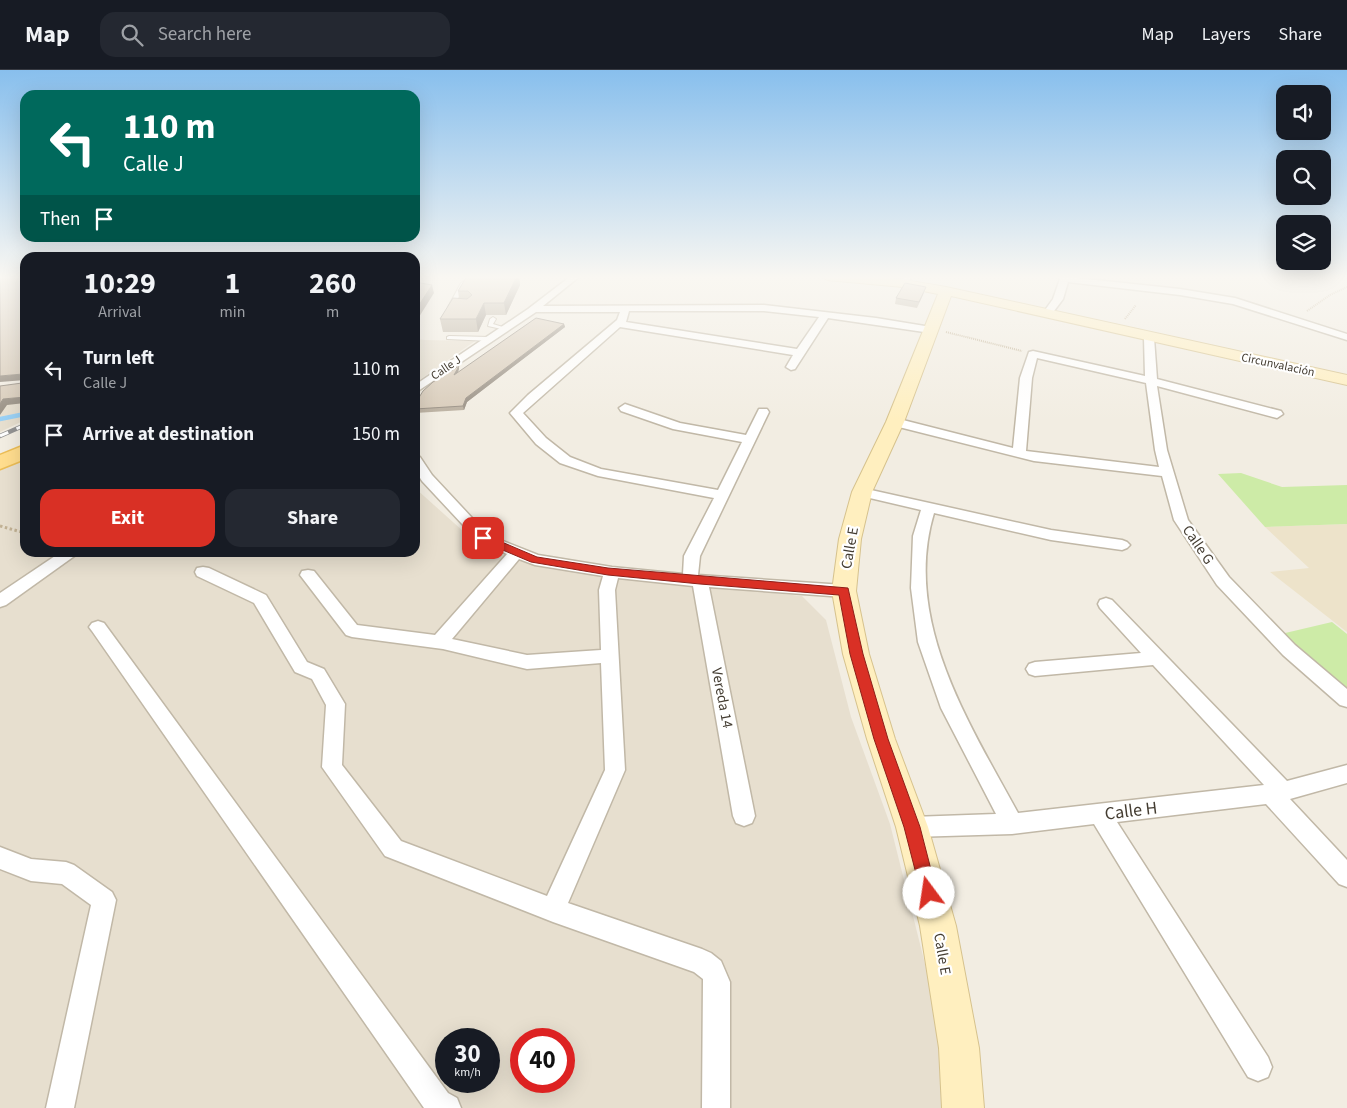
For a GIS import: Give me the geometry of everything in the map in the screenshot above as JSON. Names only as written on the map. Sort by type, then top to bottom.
[{"type":"main road","points":[[0,448],[20,438]]},
{"type":"main road","points":[[0,463],[20,453]]},
{"type":"street","name":"Calle J","points":[[420,387],[512,324]]},
{"type":"street","points":[[617,324],[532,397],[516,413],[541,441],[565,460],[598,472],[722,495]]},
{"type":"street","points":[[621,324],[800,353]]},
{"type":"street","points":[[791,367],[819,324]]},
{"type":"street","points":[[892,324],[932,330]]},
{"type":"street","name":"Calle E","points":[[934,324],[895,422],[862,492],[850,539],[844,591],[856,654],[912,827],[938,926],[959,1048],[963,1108]]},
{"type":"street","name":"Circunvalación","points":[[1094,324],[1347,380]]},
{"type":"street","points":[[1306,324],[1347,337]]},
{"type":"street","name":"Calle G","points":[[1149,338],[1151,381],[1161,450],[1181,520],[1223,581],[1289,650],[1347,700]]},
{"type":"street","points":[[1019,454],[1026,378],[1032,354],[1151,381],[1277,414]]},
{"type":"street","points":[[625,408],[676,426],[750,440]]},
{"type":"street","name":"Vereda 14","points":[[744,816],[695,580],[692,556],[763,412]]},
{"type":"street","points":[[895,422],[1034,457],[1166,472]]},
{"type":"street","points":[[421,479],[483,538],[535,560],[612,572],[844,591]]},
{"type":"street","points":[[862,492],[1051,535],[1122,545]]},
{"type":"street","points":[[929,507],[920,536],[919,588],[927,642],[951,708],[1012,824]]},
{"type":"street","points":[[439,642],[517,552]]},
{"type":"street","points":[[0,601],[66,557]]},
{"type":"street","points":[[203,572],[260,598],[301,667],[318,674],[336,704],[332,767],[394,848],[553,910],[702,962],[712,970],[717,982],[716,1108]]},
{"type":"street","points":[[553,910],[615,770],[607,590],[612,572]]},
{"type":"street","points":[[308,575],[352,631],[439,642],[527,662],[610,656]]},
{"type":"street","points":[[1106,604],[1278,793],[1347,876]]},
{"type":"street","points":[[98,627],[438,1103],[447,1108]]},
{"type":"street","points":[[1035,669],[1156,658]]},
{"type":"street","name":"Calle H","points":[[912,827],[1012,824],[1278,793],[1347,774]]},
{"type":"street","points":[[1100,814],[1258,1068]]},
{"type":"street","points":[[0,858],[31,870],[66,873],[104,900],[60,1108]]},
{"type":"lane","points":[[490,324],[504,330]]},
{"type":"lane","points":[[449,338],[490,339]]},
{"type":"path","points":[[954,334],[1032,354]]},
{"type":"path","points":[[0,526],[20,532]]},
{"type":"shaded area","points":[[420,340],[475,341],[420,380]]},
{"type":"shaded area","points":[[20,387],[20,422],[0,432],[0,389]]},
{"type":"shaded area","points":[[20,461],[20,557],[420,557],[420,492],[473,540],[549,569],[802,596],[826,620],[851,717],[890,824],[932,992],[945,1108],[0,1108],[0,470]]},
{"type":"shaded area","points":[[1347,524],[1347,632],[1270,572],[1309,568],[1265,527]]},
{"type":"green space","points":[[1241,473],[1282,487],[1347,485],[1347,524],[1265,527],[1218,474]]},
{"type":"green space","points":[[1332,622],[1347,634],[1347,689],[1281,634]]},
{"type":"building","points":[[0,324],[20,324],[20,374],[0,376]]},
{"type":"building","points":[[527,324],[563,324],[466,398],[463,406],[420,409],[420,396],[423,391],[433,382],[459,366],[454,375]]},
{"type":"building","points":[[20,383],[20,397],[3,399],[0,404],[0,386]]},
{"type":"waterway","points":[[0,419],[20,415]]},
{"type":"railway","points":[[0,436],[20,427]]},
{"type":"route","points":[[483,538],[535,560],[608,571],[700,581],[844,591],[856,654],[881,739],[912,827],[929,893]]}]
